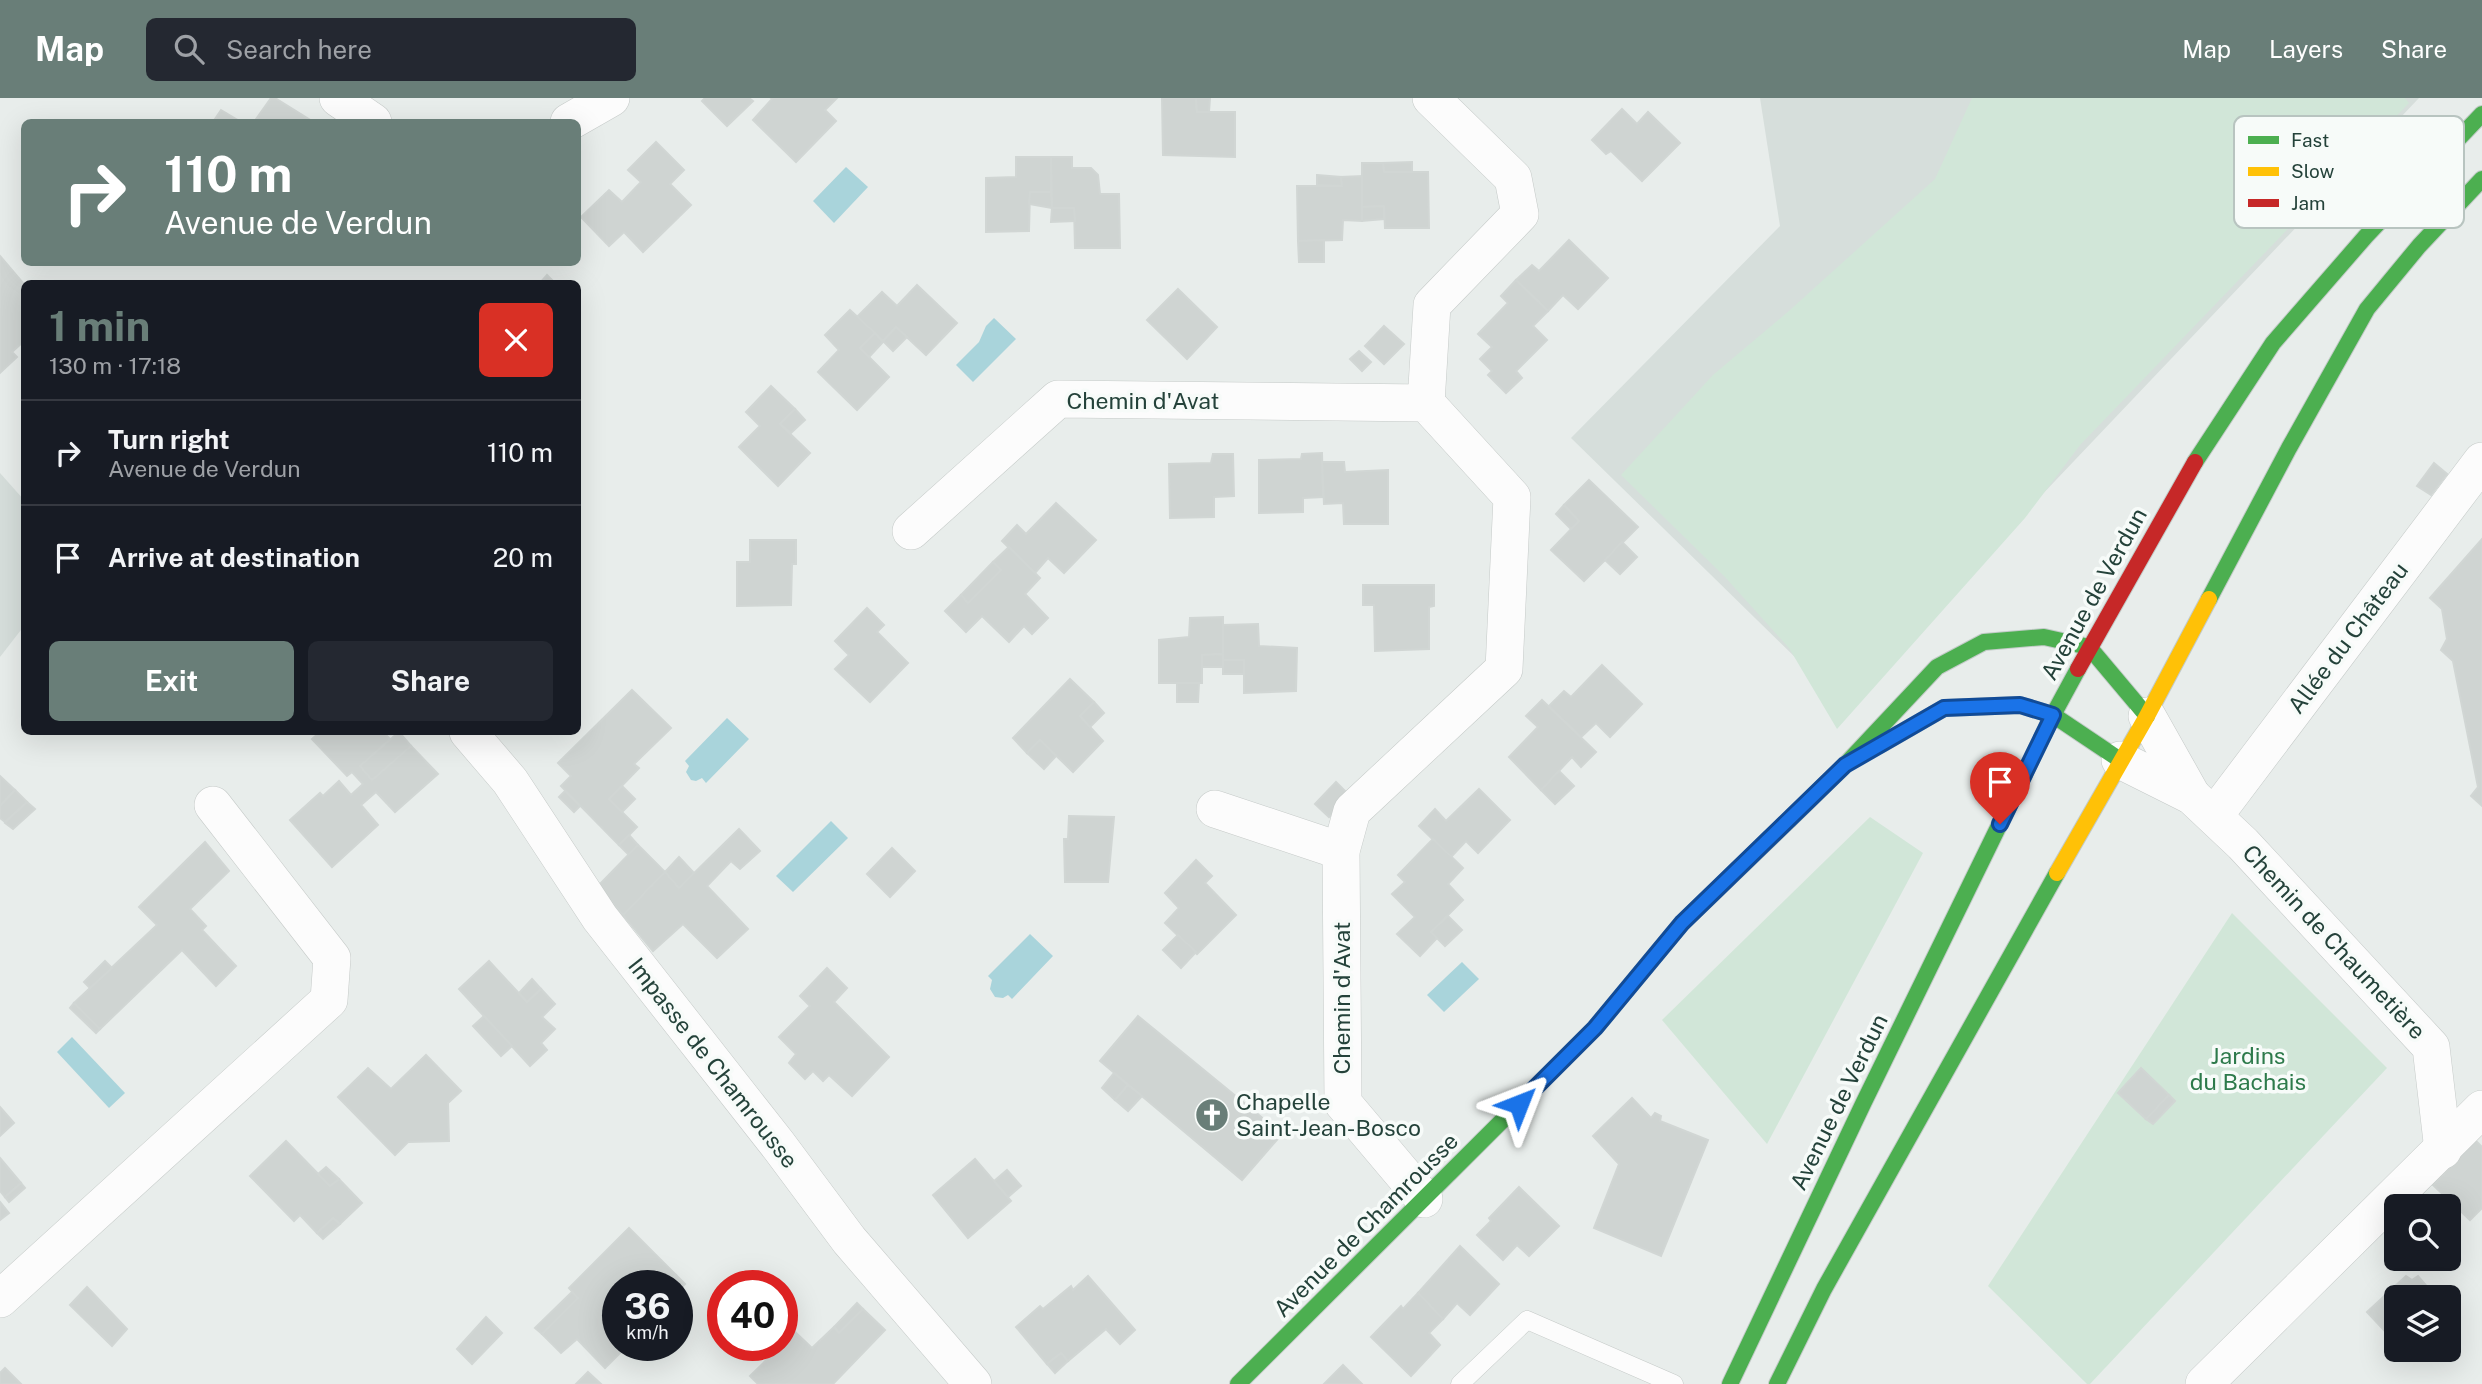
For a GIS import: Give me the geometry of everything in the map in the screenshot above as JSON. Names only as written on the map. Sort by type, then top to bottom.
[{"type":"main road","name":"Avenue de Verdun","points":[[2464,133],[2482,114]]},
{"type":"main road","points":[[2464,198],[2482,179]]},
{"type":"main road","name":"Avenue de Verdun","points":[[1730,1384],[1863,1104],[2053,715],[2089,647],[2185,478],[2273,343],[2374,228]]},
{"type":"main road","points":[[1777,1384],[1824,1289],[2147,716],[2289,448],[2367,309],[2436,228]]},
{"type":"main road","name":"Avenue de Chamrousse","points":[[1238,1384],[1595,1028],[1682,923],[1845,765],[1937,667],[1984,642],[2043,637],[2089,647]]},
{"type":"main road","points":[[2089,647],[2147,716]]},
{"type":"main road","name":"Avenue de Chamrousse","points":[[1845,765],[1944,708],[2020,705],[2053,715],[2120,760]]},
{"type":"street","points":[[338,98],[369,119]]},
{"type":"street","points":[[574,119],[611,98]]},
{"type":"street","points":[[1426,403],[1432,305],[1520,214],[1513,178],[1431,98]]},
{"type":"street","name":"Chemin d'Avat","points":[[911,531],[1058,399],[1426,403],[1512,497],[1504,669],[1352,811],[1341,851],[1343,1104],[1424,1199]]},
{"type":"street","name":"Allée du Château","points":[[2203,806],[2482,461]]},
{"type":"street","name":"Chemin de Chaumetière","points":[[2147,716],[2203,806]]},
{"type":"street","name":"Impasse de Chamrousse","points":[[471,735],[510,781],[600,918],[779,1146],[849,1240],[973,1384]]},
{"type":"street","name":"Chemin de Chaumetière","points":[[2120,760],[2203,806],[2243,844],[2431,1047],[2443,1150]]},
{"type":"street","points":[[0,1299],[329,1000],[332,958],[213,806]]},
{"type":"street","points":[[1215,809],[1341,851]]},
{"type":"street","points":[[2204,1384],[2482,1109]]},
{"type":"lane","points":[[1461,1384],[1527,1320],[1674,1384]]},
{"type":"shaded area","points":[[1760,98],[2419,98],[2402,116],[2234,116],[2234,228],[2295,228],[1843,704],[1571,438],[1780,226]]},
{"type":"shaded area","points":[[0,473],[21,497],[21,630],[0,657]]},
{"type":"green space","points":[[1972,98],[2405,98],[2409,103],[2396,116],[2234,116],[2234,228],[2289,228],[2080,445],[2025,518],[1837,729],[1789,648],[1724,576],[1621,475],[1713,375],[1790,310],[1935,179]]},
{"type":"green space","points":[[1870,817],[1923,853],[1767,1144],[1662,1020]]},
{"type":"green space","name":"Jardins du Bachais","points":[[2232,913],[2387,1068],[2090,1384],[2087,1384],[1988,1286]]},
{"type":"water","points":[[846,167],[868,187],[834,223],[813,201]]},
{"type":"water","points":[[994,318],[1016,339],[973,382],[956,365],[979,342],[986,326]]},
{"type":"water","points":[[727,718],[749,739],[706,783],[702,778],[691,780],[686,772],[689,766],[685,761]]},
{"type":"water","points":[[831,821],[848,838],[793,892],[776,876]]},
{"type":"water","points":[[1030,934],[1053,956],[1012,999],[1008,995],[1003,998],[995,997],[990,989],[992,980],[988,976]]},
{"type":"water","points":[[1462,962],[1479,979],[1444,1012],[1427,995]]},
{"type":"water","points":[[72,1037],[125,1093],[109,1108],[57,1052]]},
{"type":"building","points":[[271,98],[275,98],[309,119],[256,119]]},
{"type":"building","points":[[705,98],[749,98],[753,101],[727,126],[702,101]]},
{"type":"building","points":[[771,98],[837,98],[825,110],[836,121],[796,162],[753,120]]},
{"type":"building","points":[[1162,98],[1196,98],[1197,112],[1235,112],[1235,157],[1163,155]]},
{"type":"building","points":[[1196,98],[1210,98],[1209,112],[1197,112]]},
{"type":"building","points":[[1622,109],[1637,124],[1648,112],[1680,143],[1642,181],[1611,151],[1606,154],[1592,140]]},
{"type":"building","points":[[221,110],[236,119],[215,119]]},
{"type":"building","points":[[656,142],[684,170],[670,184],[691,205],[643,252],[624,232],[609,246],[581,217],[609,190],[622,202],[641,182],[628,170]]},
{"type":"building","points":[[1016,157],[1051,157],[1051,192],[1030,192],[1029,231],[986,232],[986,178],[1016,177]]},
{"type":"building","points":[[1051,157],[1072,157],[1072,168],[1091,168],[1098,175],[1100,194],[1119,194],[1120,248],[1075,248],[1074,208],[1052,208]]},
{"type":"building","points":[[1412,162],[1412,173],[1384,172],[1383,163]]},
{"type":"building","points":[[1362,163],[1383,163],[1384,172],[1428,172],[1429,228],[1385,228],[1384,206],[1362,207]]},
{"type":"building","points":[[1317,175],[1341,177],[1342,186],[1317,185]]},
{"type":"building","points":[[1362,176],[1362,221],[1343,220],[1342,240],[1298,241],[1297,186],[1342,186],[1341,177]]},
{"type":"building","points":[[1030,192],[1051,192],[1052,208],[1029,204]]},
{"type":"building","points":[[1384,206],[1384,219],[1362,221],[1362,207]]},
{"type":"building","points":[[1052,208],[1074,208],[1075,221],[1051,222]]},
{"type":"building","points":[[1324,240],[1324,262],[1299,262],[1298,241]]},
{"type":"building","points":[[1569,240],[1608,278],[1578,309],[1563,295],[1548,311],[1516,280],[1532,265],[1539,271]]},
{"type":"building","points":[[0,256],[21,280],[21,344],[12,352],[17,357],[0,373]]},
{"type":"building","points":[[1516,280],[1548,311],[1533,326],[1547,340],[1516,371],[1522,378],[1506,393],[1488,375],[1492,371],[1480,359],[1492,347],[1478,334],[1508,303],[1501,296]]},
{"type":"building","points":[[917,285],[957,323],[926,355],[896,327],[883,341],[857,317],[882,292],[897,306]]},
{"type":"building","points":[[1178,289],[1217,327],[1187,359],[1147,320]]},
{"type":"building","points":[[850,310],[875,333],[860,348],[889,377],[857,410],[818,372],[839,350],[825,335]]},
{"type":"building","points":[[1384,326],[1404,344],[1384,364],[1365,346]]},
{"type":"building","points":[[896,327],[907,337],[893,351],[883,341]]},
{"type":"building","points":[[875,333],[883,342],[869,357],[860,348]]},
{"type":"building","points":[[1359,351],[1371,362],[1362,371],[1350,359]]},
{"type":"building","points":[[771,386],[795,409],[780,424],[810,453],[778,486],[739,447],[760,426],[746,412]]},
{"type":"building","points":[[795,409],[805,420],[791,433],[780,424]]},
{"type":"building","points":[[1322,453],[1323,497],[1303,498],[1303,512],[1259,513],[1259,460],[1301,459],[1302,454]]},
{"type":"building","points":[[1213,454],[1233,454],[1234,496],[1214,497],[1214,517],[1170,518],[1169,464],[1211,463]]},
{"type":"building","points":[[1322,462],[1344,462],[1345,472],[1388,470],[1388,524],[1344,524],[1343,503],[1324,504]]},
{"type":"building","points":[[2434,463],[2447,474],[2431,495],[2417,486]]},
{"type":"building","points":[[1589,480],[1638,527],[1584,581],[1551,550],[1579,521],[1564,505]]},
{"type":"building","points":[[1056,503],[1096,540],[1064,573],[1048,558],[1035,573],[1002,541],[1017,525],[1026,534]]},
{"type":"building","points":[[1564,505],[1579,521],[1571,529],[1556,514]]},
{"type":"building","points":[[2482,539],[2482,806],[2471,796],[2478,787],[2453,661],[2441,650],[2447,639],[2442,609],[2430,598]]},
{"type":"building","points":[[750,540],[796,540],[796,564],[792,564],[791,605],[737,606],[737,562],[750,562]]},
{"type":"building","points":[[1622,542],[1637,557],[1620,574],[1605,560]]},
{"type":"building","points":[[1009,547],[1040,578],[1025,594],[1048,618],[1032,634],[1024,626],[1009,642],[982,616],[966,632],[945,611],[961,595],[968,603],[1001,570],[993,562]]},
{"type":"building","points":[[993,562],[1001,570],[968,603],[961,595]]},
{"type":"building","points":[[1363,585],[1434,585],[1434,606],[1429,607],[1429,649],[1375,651],[1374,605],[1363,605]]},
{"type":"building","points":[[867,608],[884,625],[877,632],[908,663],[870,702],[835,669],[849,655],[835,641]]},
{"type":"building","points":[[1223,617],[1223,654],[1202,655],[1202,683],[1159,683],[1159,640],[1189,637],[1190,618]]},
{"type":"building","points":[[1258,624],[1259,646],[1297,648],[1296,691],[1244,693],[1244,660],[1223,660],[1223,625]]},
{"type":"building","points":[[1223,654],[1223,667],[1202,667],[1202,655]]},
{"type":"building","points":[[1223,660],[1244,660],[1244,674],[1223,674]]},
{"type":"building","points":[[1602,665],[1642,704],[1610,737],[1596,723],[1581,737],[1549,706],[1564,691],[1571,697]]},
{"type":"building","points":[[1070,679],[1094,702],[1080,716],[1103,741],[1073,772],[1040,740],[1027,753],[1013,738]]},
{"type":"building","points":[[1177,683],[1199,683],[1198,702],[1177,702]]},
{"type":"building","points":[[632,690],[671,728],[634,764],[639,768],[609,799],[637,827],[619,845],[561,786],[571,776],[558,763]]},
{"type":"building","points":[[1542,700],[1596,752],[1581,767],[1572,757],[1541,790],[1509,757],[1538,727],[1526,716]]},
{"type":"building","points":[[1094,702],[1104,713],[1090,727],[1080,716]]},
{"type":"building","points":[[317,735],[386,735],[390,739],[360,766],[372,780],[411,746],[438,774],[395,812],[376,792],[361,805],[378,825],[332,867],[290,820],[320,793],[323,796],[339,781],[351,795],[363,784],[352,772],[347,776],[312,739]]},
{"type":"building","points":[[396,735],[402,735],[411,746],[372,780],[360,766]]},
{"type":"building","points":[[1040,740],[1056,756],[1044,769],[1027,753]]},
{"type":"building","points":[[1559,771],[1574,786],[1555,804],[1541,790]]},
{"type":"building","points":[[0,776],[15,790],[0,806]]},
{"type":"building","points":[[1336,782],[1350,796],[1329,817],[1315,804]]},
{"type":"building","points":[[622,786],[635,799],[622,812],[609,799]]},
{"type":"building","points":[[1479,789],[1510,820],[1478,853],[1466,841],[1451,857],[1419,826],[1435,809],[1446,821]]},
{"type":"building","points":[[15,790],[27,802],[5,822],[0,818],[0,806]]},
{"type":"building","points":[[565,791],[580,806],[574,812],[559,797]]},
{"type":"building","points":[[27,802],[35,809],[13,829],[5,823]]},
{"type":"building","points":[[1069,816],[1114,817],[1108,882],[1065,882],[1064,839],[1068,839]]},
{"type":"building","points":[[739,829],[760,851],[740,869],[731,861],[707,886],[748,929],[717,958],[683,924],[653,951],[623,915],[665,872],[679,888]]},
{"type":"building","points":[[629,835],[638,845],[629,855],[619,845]]},
{"type":"building","points":[[1433,839],[1463,868],[1448,884],[1463,900],[1431,932],[1437,938],[1420,956],[1397,934],[1415,917],[1392,894],[1405,882],[1398,875]]},
{"type":"building","points":[[205,842],[229,871],[190,909],[206,926],[202,930],[236,966],[216,986],[182,950],[100,1029],[74,1003],[157,925],[139,907]]},
{"type":"building","points":[[638,845],[665,872],[623,915],[598,886]]},
{"type":"building","points":[[892,848],[915,871],[890,897],[867,874]]},
{"type":"building","points":[[679,857],[694,873],[679,888],[665,872]]},
{"type":"building","points":[[1196,860],[1212,876],[1205,883],[1236,915],[1197,954],[1165,923],[1179,908],[1165,893]]},
{"type":"building","points":[[1448,916],[1462,930],[1445,946],[1431,932]]},
{"type":"building","points":[[1178,935],[1196,952],[1181,968],[1163,950]]},
{"type":"building","points":[[105,961],[112,968],[90,988],[84,982]]},
{"type":"building","points":[[489,961],[527,1002],[541,989],[555,1004],[542,1017],[555,1029],[541,1043],[547,1050],[530,1066],[459,989]]},
{"type":"building","points":[[827,968],[847,988],[834,1002],[889,1057],[852,1096],[829,1075],[823,1081],[813,1071],[805,1079],[789,1063],[796,1054],[779,1037],[810,1006],[800,996]]},
{"type":"building","points":[[532,979],[541,989],[527,1002],[519,993]]},
{"type":"building","points":[[74,1003],[100,1029],[96,1033],[70,1008]]},
{"type":"building","points":[[484,1016],[512,1046],[501,1056],[473,1026]]},
{"type":"building","name":"Chapelle Saint-Jean-Bosco","points":[[1138,1016],[1282,1134],[1242,1180],[1100,1061]]},
{"type":"building","points":[[426,1055],[461,1091],[448,1103],[449,1141],[408,1142],[395,1155],[338,1097],[368,1068],[391,1089]]},
{"type":"building","points":[[2141,1068],[2169,1095],[2146,1119],[2118,1093]]},
{"type":"building","points":[[1114,1073],[1128,1085],[1115,1100],[1102,1088]]},
{"type":"building","points":[[1128,1085],[1142,1096],[1128,1111],[1115,1100]]},
{"type":"building","points":[[2169,1095],[2175,1101],[2153,1124],[2146,1119]]},
{"type":"building","points":[[1632,1098],[1651,1118],[1655,1113],[1661,1116],[1660,1121],[1708,1140],[1661,1256],[1594,1228],[1619,1164],[1593,1136]]},
{"type":"building","points":[[0,1107],[14,1123],[0,1136]]},
{"type":"building","points":[[2475,1140],[2482,1147],[2482,1208],[2470,1220],[2461,1211],[2461,1194],[2443,1194],[2433,1185]]},
{"type":"building","points":[[286,1141],[330,1186],[339,1179],[362,1203],[340,1224],[333,1218],[317,1233],[300,1215],[294,1221],[250,1176]]},
{"type":"building","points":[[0,1158],[21,1183],[5,1197],[0,1191]]},
{"type":"building","points":[[975,1159],[1011,1201],[968,1238],[933,1195]]},
{"type":"building","points":[[326,1167],[339,1179],[330,1186],[318,1174]]},
{"type":"building","points":[[1007,1170],[1021,1186],[1008,1197],[994,1181]]},
{"type":"building","points":[[21,1183],[25,1188],[9,1202],[5,1197]]},
{"type":"building","points":[[1519,1187],[1559,1226],[1529,1256],[1517,1245],[1503,1260],[1477,1235],[1491,1221],[1489,1218]]},
{"type":"building","points":[[0,1202],[9,1213],[0,1220]]},
{"type":"building","points":[[333,1218],[340,1224],[323,1239],[317,1233]]},
{"type":"building","points":[[629,1228],[671,1270],[602,1270],[602,1361],[612,1361],[605,1368],[577,1339],[561,1353],[542,1334],[578,1298],[569,1288]]},
{"type":"building","points":[[1460,1246],[1499,1284],[1470,1315],[1457,1303],[1443,1319],[1418,1293]]},
{"type":"building","points":[[1088,1276],[1135,1330],[1120,1344],[1106,1329],[1068,1361],[1061,1353],[1047,1364],[1016,1327],[1040,1306],[1043,1309],[1071,1286],[1073,1290]]},
{"type":"building","points":[[2406,1276],[2412,1280],[2418,1276],[2426,1285],[2396,1285]]},
{"type":"building","points":[[87,1287],[127,1329],[112,1346],[70,1305]]},
{"type":"building","points":[[572,1292],[578,1298],[542,1334],[535,1328]]},
{"type":"building","points":[[1418,1293],[1443,1319],[1429,1333],[1440,1345],[1411,1376],[1371,1337],[1401,1306],[1403,1309]]},
{"type":"building","points":[[2384,1296],[2384,1330],[2367,1312]]},
{"type":"building","points":[[857,1303],[863,1309],[839,1333],[834,1327]]},
{"type":"building","points":[[863,1309],[885,1330],[833,1384],[758,1384],[750,1376],[765,1361],[798,1361],[798,1335],[812,1348],[834,1327],[839,1333]]},
{"type":"building","points":[[486,1317],[502,1333],[472,1364],[457,1349]]},
{"type":"building","points":[[1061,1353],[1068,1361],[1055,1373],[1047,1364]]},
{"type":"building","points":[[1343,1365],[1362,1384],[1324,1384]]},
{"type":"building","points":[[5,1368],[21,1384],[0,1384],[0,1373]]},
{"type":"building","points":[[588,1372],[601,1384],[576,1384]]},
{"type":"traffic: fast","points":[[2464,133],[2482,114]]},
{"type":"traffic: fast","points":[[2464,198],[2482,179]]},
{"type":"traffic: fast","points":[[2195,462],[2273,343],[2374,228]]},
{"type":"traffic: fast","points":[[2209,599],[2367,309],[2436,228]]},
{"type":"traffic: fast","points":[[1789,820],[1937,667],[1984,642],[2044,637],[2089,647]]},
{"type":"traffic: fast","points":[[2089,647],[2147,716]]},
{"type":"traffic: fast","points":[[1730,1384],[1863,1104],[2078,669]]},
{"type":"traffic: fast","points":[[1880,745],[1944,708],[2020,705],[2053,715]]},
{"type":"traffic: fast","points":[[2053,715],[2120,760]]},
{"type":"traffic: fast","points":[[1777,1384],[1824,1289],[2057,873]]},
{"type":"traffic: fast","points":[[1238,1384],[1564,1059]]},
{"type":"traffic: slow","points":[[2057,873],[2147,716],[2209,599]]},
{"type":"traffic: slow","points":[[1564,1059],[1595,1028],[1682,923],[1789,820]]},
{"type":"traffic: jam","points":[[2078,669],[2195,462]]},
{"type":"place","name":"Chapelle Saint-Jean-Bosco","points":[[1212,1115]]},
{"type":"route","points":[[1519,1104],[1595,1028],[1682,923],[1845,765],[1944,708],[2020,705],[2053,715],[2000,824]]}]
